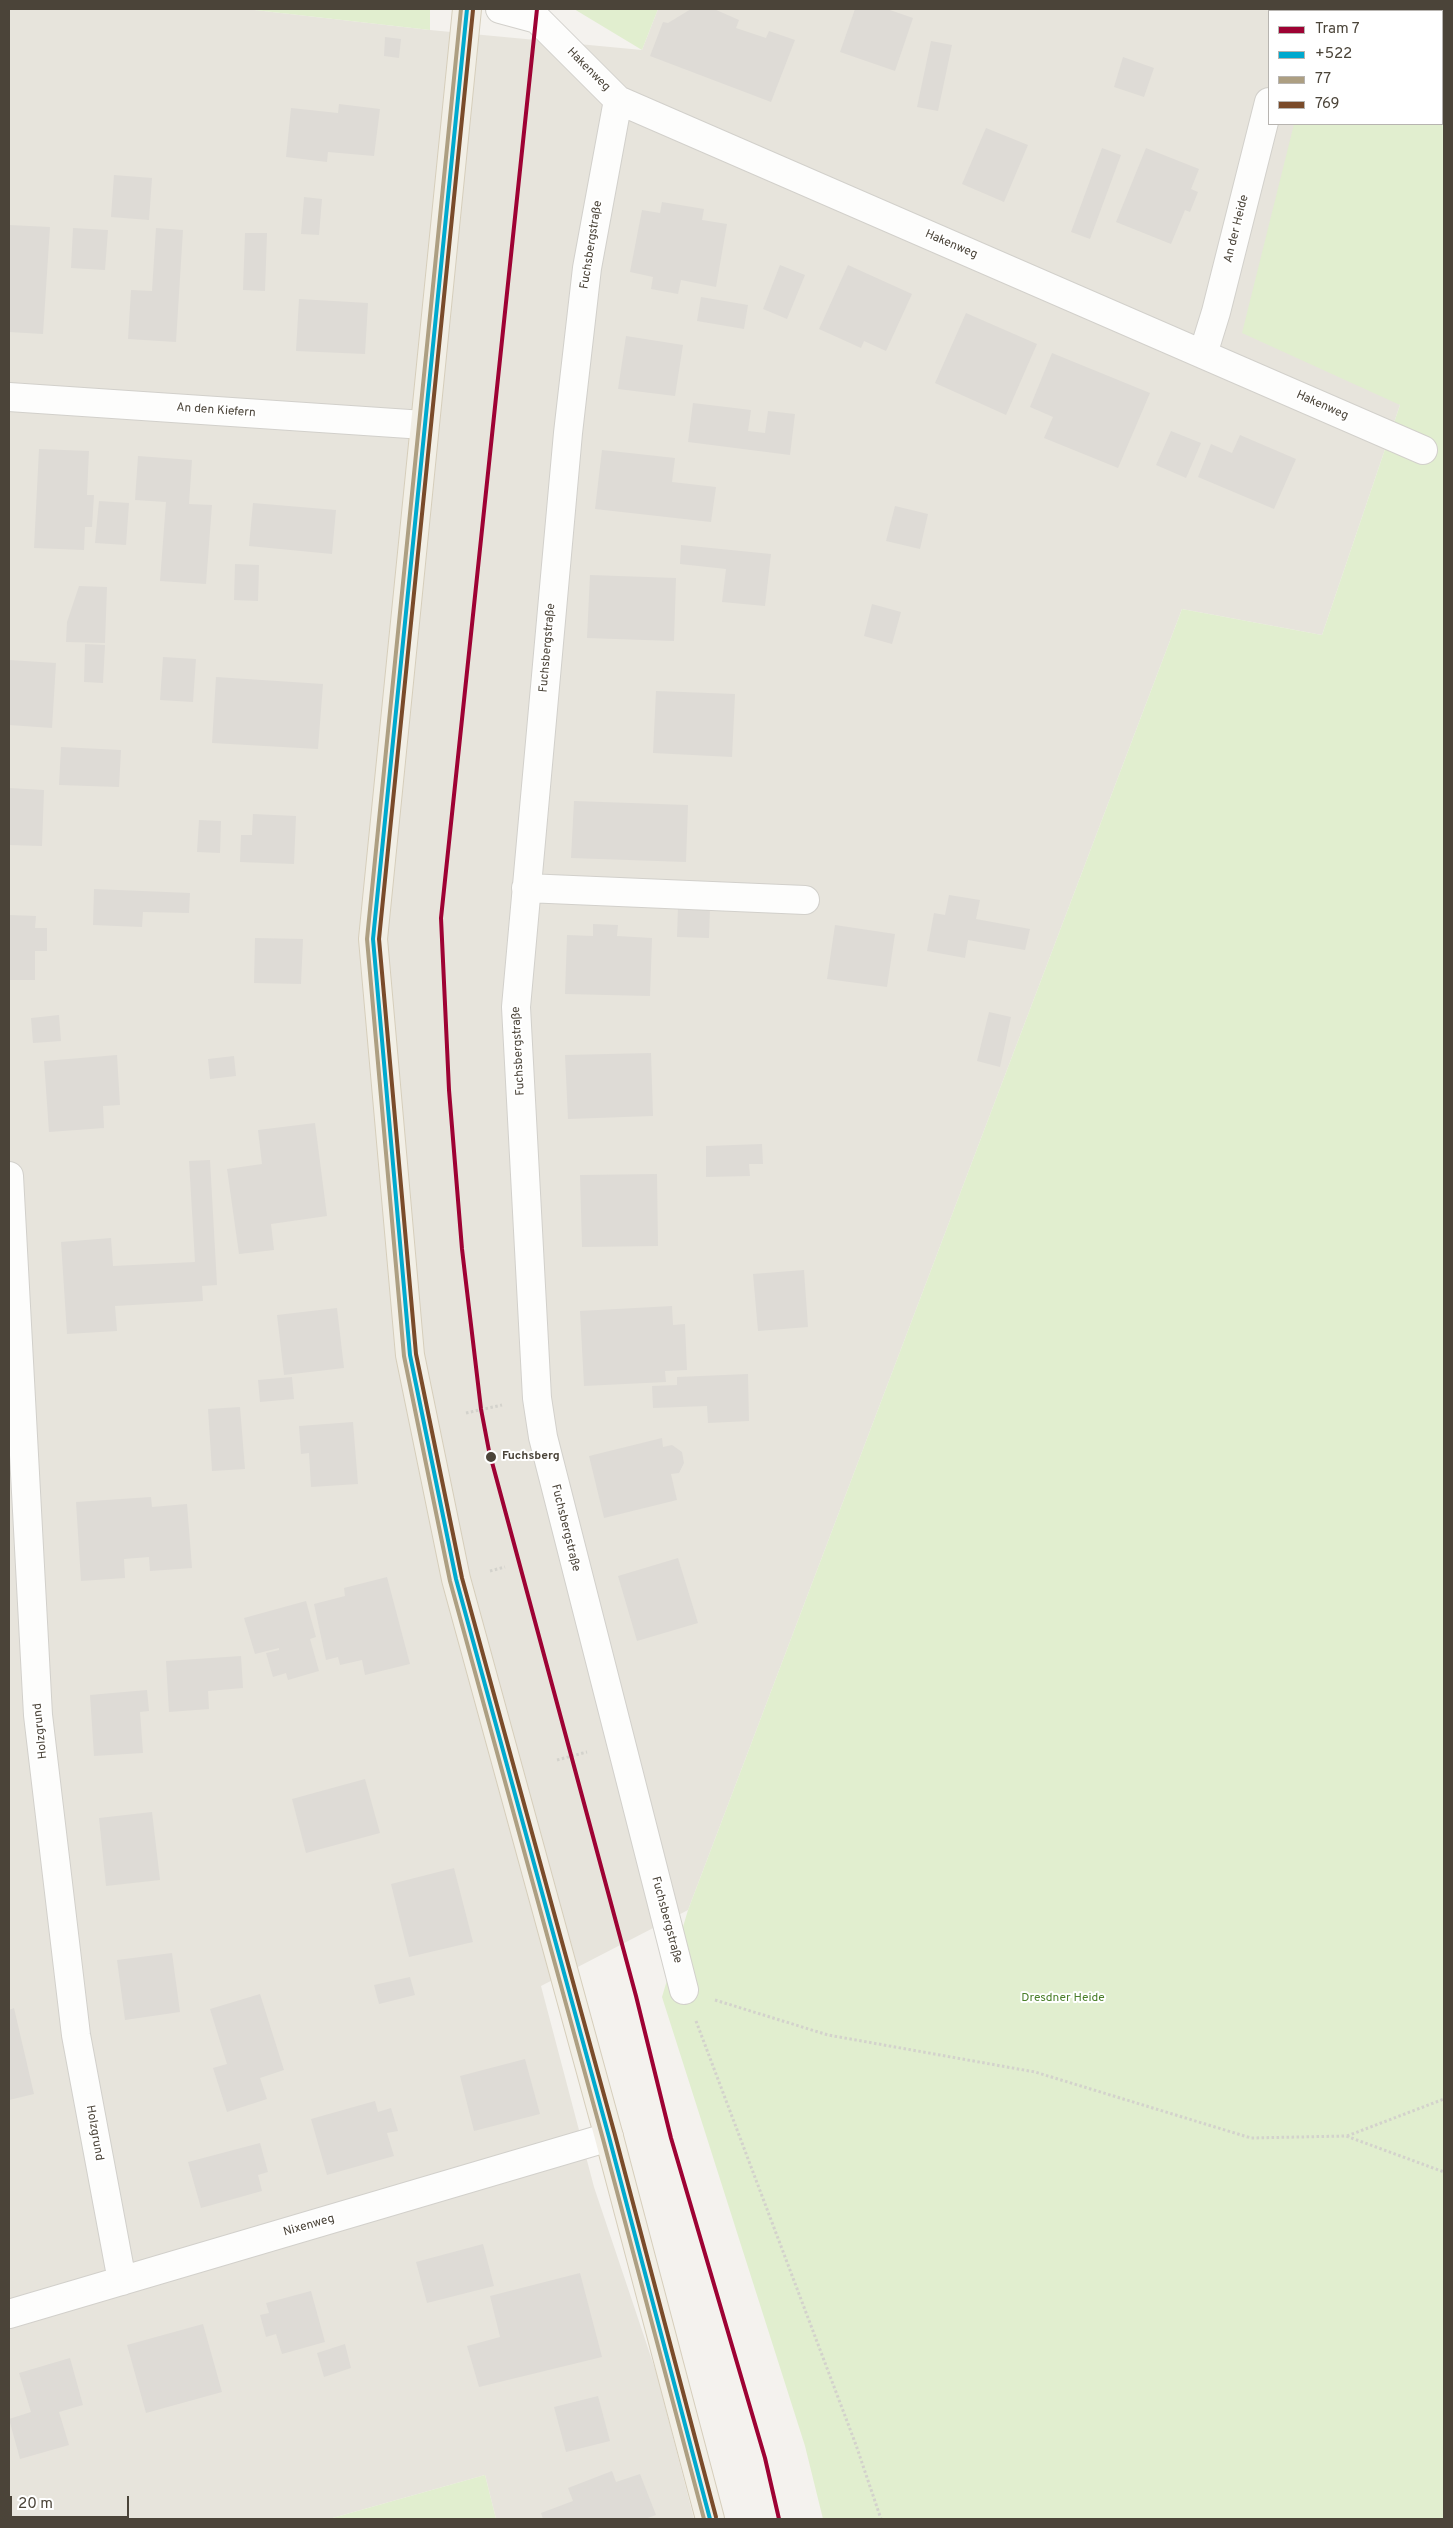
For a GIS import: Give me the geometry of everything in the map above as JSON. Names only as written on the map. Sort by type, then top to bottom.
[{"type":"main road","points":[[467,9],[373,939],[410,1355],[456,1579],[609,2137],[710,2519]]},
{"type":"street","name":"Hakenweg","points":[[500,9],[537,19],[618,100],[1424,450]]},
{"type":"street","name":"Fuchsbergstraße","points":[[618,100],[587,268],[568,433],[516,1007],[537,1398],[545,1446],[684,1990]]},
{"type":"street","name":"An der Heide","points":[[1203,354],[1216,312],[1268,106]]},
{"type":"street","name":"An den Kiefern","points":[[9,397],[424,424]]},
{"type":"street","points":[[526,888],[805,900]]},
{"type":"street","name":"Holzgrund","points":[[9,1176],[38,1714],[76,2035],[122,2281]]},
{"type":"street","name":"Nixenweg","points":[[9,2314],[609,2137]]},
{"type":"path","points":[[684,1990],[828,2035],[1034,2072],[1251,2138],[1346,2136],[1444,2099]]},
{"type":"path","points":[[684,1990],[856,2446],[881,2519]]},
{"type":"path","points":[[1346,2136],[1444,2172]]},
{"type":"shaded area","points":[[9,9],[246,9],[430,30],[642,50],[658,9],[1326,9],[1268,10],[1268,125],[1296,125],[1400,405],[1322,635],[1182,609],[688,1910],[541,1986],[594,2187],[657,2375],[694,2519],[496,2519],[485,2475],[329,2519],[9,2519]]},
{"type":"green space","points":[[246,9],[430,9],[430,30]]},
{"type":"green space","points":[[574,9],[658,9],[642,50]]},
{"type":"green space","name":"Dresdner Heide","points":[[1444,9],[1444,2519],[823,2519],[805,2446],[662,1997],[688,1910],[1182,609],[1322,635],[1400,405],[1242,333],[1294,125],[1443,125],[1443,10],[1323,10]]},
{"type":"green space","points":[[485,2475],[496,2519],[329,2519]]},
{"type":"building","points":[[691,9],[714,9],[739,20],[736,28],[766,38],[769,31],[795,40],[771,102],[650,56],[663,22],[668,23]]},
{"type":"building","points":[[855,9],[887,9],[913,18],[895,71],[840,52]]},
{"type":"building","points":[[385,37],[401,39],[399,58],[384,56]]},
{"type":"building","points":[[931,41],[952,45],[938,111],[917,107]]},
{"type":"building","points":[[1123,57],[1154,68],[1144,97],[1114,87]]},
{"type":"building","points":[[339,104],[380,109],[374,156],[328,152],[327,162],[286,157],[291,108],[338,113]]},
{"type":"building","points":[[986,128],[1028,145],[1004,202],[962,184]]},
{"type":"building","points":[[1102,148],[1121,155],[1090,239],[1071,232]]},
{"type":"building","points":[[1146,148],[1199,169],[1191,189],[1198,192],[1190,212],[1185,210],[1171,244],[1116,222]]},
{"type":"building","points":[[114,175],[152,178],[149,220],[111,217]]},
{"type":"building","points":[[304,197],[322,199],[319,235],[301,234]]},
{"type":"building","points":[[662,202],[704,209],[702,220],[727,224],[716,287],[681,280],[678,294],[651,289],[653,277],[630,272],[642,210],[660,213]]},
{"type":"building","points":[[9,225],[50,227],[43,334],[9,332]]},
{"type":"building","points":[[73,228],[108,230],[105,270],[71,268]]},
{"type":"building","points":[[156,228],[183,230],[176,342],[128,339],[131,290],[152,291]]},
{"type":"building","points":[[245,233],[267,233],[265,291],[243,290]]},
{"type":"building","points":[[780,265],[805,275],[787,319],[763,309]]},
{"type":"building","points":[[848,265],[912,294],[886,351],[864,341],[861,348],[819,329]]},
{"type":"building","points":[[701,297],[748,305],[744,329],[697,321]]},
{"type":"building","points":[[299,299],[368,303],[365,354],[296,351]]},
{"type":"building","points":[[966,313],[1037,344],[1006,415],[935,383]]},
{"type":"building","points":[[626,336],[683,345],[675,396],[618,389]]},
{"type":"building","points":[[1052,353],[1150,393],[1118,468],[1044,438],[1053,417],[1030,407]]},
{"type":"building","points":[[693,403],[751,410],[748,431],[765,433],[768,411],[795,414],[790,455],[688,442]]},
{"type":"building","points":[[1171,431],[1201,443],[1186,478],[1156,465]]},
{"type":"building","points":[[1240,435],[1296,459],[1274,509],[1198,477],[1211,444],[1232,453]]},
{"type":"building","points":[[39,449],[89,451],[87,495],[94,495],[92,527],[85,527],[84,550],[34,548]]},
{"type":"building","points":[[602,450],[675,458],[672,482],[716,487],[711,522],[595,509]]},
{"type":"building","points":[[138,456],[192,460],[189,504],[212,505],[206,584],[160,581],[166,502],[135,500]]},
{"type":"building","points":[[99,501],[129,503],[126,545],[95,543]]},
{"type":"building","points":[[253,503],[336,510],[332,554],[249,546]]},
{"type":"building","points":[[895,506],[928,514],[920,549],[886,541]]},
{"type":"building","points":[[681,545],[771,554],[765,606],[722,602],[726,569],[680,564]]},
{"type":"building","points":[[235,564],[259,565],[258,601],[234,600]]},
{"type":"building","points":[[590,575],[676,578],[674,641],[587,638]]},
{"type":"building","points":[[79,586],[107,587],[105,643],[66,642],[67,622]]},
{"type":"building","points":[[872,604],[901,612],[892,644],[864,636]]},
{"type":"building","points":[[85,644],[105,645],[103,683],[84,682]]},
{"type":"building","points":[[163,657],[196,659],[193,702],[160,700]]},
{"type":"building","points":[[9,660],[56,663],[52,728],[9,725]]},
{"type":"building","points":[[216,677],[323,684],[318,749],[212,743]]},
{"type":"building","points":[[656,691],[735,694],[732,757],[653,753]]},
{"type":"building","points":[[61,747],[121,750],[119,787],[59,785]]},
{"type":"building","points":[[9,788],[44,790],[42,846],[9,845]]},
{"type":"building","points":[[574,801],[688,805],[686,862],[571,858]]},
{"type":"building","points":[[253,814],[296,816],[294,864],[240,862],[241,835],[252,835]]},
{"type":"building","points":[[199,820],[221,821],[220,853],[197,852]]},
{"type":"building","points":[[94,889],[190,893],[189,913],[143,912],[142,927],[93,925]]},
{"type":"building","points":[[949,895],[980,900],[976,919],[1030,929],[1025,950],[968,940],[965,958],[927,951],[934,913],[945,915]]},
{"type":"building","points":[[678,907],[710,908],[709,938],[677,937]]},
{"type":"building","points":[[9,915],[36,916],[35,928],[47,928],[47,951],[35,951],[35,980],[9,980]]},
{"type":"building","points":[[593,924],[618,925],[617,936],[652,938],[650,996],[565,994],[567,935],[593,936]]},
{"type":"building","points":[[835,925],[895,934],[887,987],[827,979]]},
{"type":"building","points":[[255,938],[303,939],[301,984],[254,983]]},
{"type":"building","points":[[989,1012],[1011,1017],[1000,1067],[977,1061]]},
{"type":"building","points":[[59,1015],[61,1041],[33,1043],[31,1018]]},
{"type":"building","points":[[651,1053],[653,1116],[568,1119],[565,1055]]},
{"type":"building","points":[[117,1055],[120,1105],[103,1106],[104,1128],[49,1132],[44,1061]]},
{"type":"building","points":[[234,1056],[236,1076],[210,1079],[208,1059]]},
{"type":"building","points":[[315,1123],[327,1216],[271,1224],[274,1250],[239,1254],[227,1169],[262,1164],[258,1130]]},
{"type":"building","points":[[762,1144],[763,1164],[749,1164],[750,1176],[706,1177],[706,1146]]},
{"type":"building","points":[[210,1160],[217,1285],[202,1286],[203,1301],[115,1306],[117,1331],[67,1334],[61,1242],[111,1238],[113,1266],[195,1262],[189,1161]]},
{"type":"building","points":[[657,1174],[658,1246],[582,1247],[580,1175]]},
{"type":"building","points":[[804,1270],[808,1327],[758,1331],[753,1274]]},
{"type":"building","points":[[672,1306],[673,1325],[685,1324],[687,1370],[665,1371],[666,1382],[584,1386],[580,1311]]},
{"type":"building","points":[[337,1308],[344,1368],[284,1375],[277,1315]]},
{"type":"building","points":[[748,1374],[749,1421],[708,1423],[707,1406],[653,1408],[652,1386],[677,1385],[677,1377]]},
{"type":"building","points":[[292,1377],[294,1399],[260,1402],[258,1380]]},
{"type":"building","points":[[240,1407],[245,1469],[212,1471],[208,1409]]},
{"type":"building","points":[[353,1422],[358,1484],[311,1487],[309,1453],[301,1454],[299,1426]]},
{"type":"building","points":[[662,1438],[663,1447],[672,1445],[682,1452],[684,1463],[679,1473],[671,1474],[677,1500],[604,1518],[589,1456]]},
{"type":"building","points":[[151,1497],[152,1507],[187,1504],[192,1568],[150,1571],[149,1557],[124,1559],[125,1578],[81,1581],[76,1502]]},
{"type":"building","points":[[678,1558],[698,1623],[637,1641],[618,1576]]},
{"type":"building","points":[[387,1577],[410,1664],[365,1675],[362,1660],[340,1665],[338,1657],[326,1660],[314,1604],[345,1596],[344,1588]]},
{"type":"building","points":[[306,1601],[316,1637],[310,1639],[319,1671],[288,1680],[286,1673],[273,1677],[266,1653],[279,1650],[279,1648],[255,1654],[244,1618]]},
{"type":"building","points":[[241,1656],[243,1688],[208,1691],[209,1709],[169,1712],[166,1661]]},
{"type":"building","points":[[147,1690],[149,1711],[140,1712],[143,1753],[94,1756],[90,1695]]},
{"type":"building","points":[[365,1779],[380,1833],[306,1853],[292,1799]]},
{"type":"building","points":[[152,1812],[160,1880],[106,1886],[99,1818]]},
{"type":"building","points":[[454,1868],[473,1942],[409,1957],[391,1884]]},
{"type":"building","points":[[172,1953],[180,2012],[125,2020],[117,1960]]},
{"type":"building","points":[[410,1977],[415,1995],[379,2004],[374,1985]]},
{"type":"building","points":[[260,1994],[284,2070],[260,2078],[267,2099],[227,2112],[213,2068],[227,2064],[210,2009]]},
{"type":"building","points":[[14,2008],[34,2094],[9,2100],[9,2010]]},
{"type":"building","points":[[525,2059],[540,2114],[474,2131],[460,2076]]},
{"type":"building","points":[[375,2101],[378,2112],[391,2108],[398,2131],[387,2133],[394,2156],[327,2175],[311,2119]]},
{"type":"building","points":[[260,2143],[268,2172],[258,2175],[262,2191],[201,2208],[188,2162]]},
{"type":"building","points":[[483,2244],[494,2286],[427,2303],[416,2262]]},
{"type":"building","points":[[580,2273],[602,2357],[479,2387],[467,2346],[500,2337],[490,2296]]},
{"type":"building","points":[[311,2291],[325,2342],[282,2354],[276,2334],[266,2337],[260,2315],[269,2313],[266,2303]]},
{"type":"building","points":[[203,2324],[222,2392],[146,2413],[127,2345]]},
{"type":"building","points":[[345,2344],[351,2368],[324,2377],[317,2353]]},
{"type":"building","points":[[70,2358],[83,2405],[59,2412],[69,2445],[20,2459],[9,2419],[31,2412],[19,2373]]},
{"type":"building","points":[[598,2396],[610,2441],[566,2452],[554,2407]]},
{"type":"building","points":[[612,2471],[616,2482],[640,2474],[656,2515],[645,2519],[543,2519],[541,2513],[573,2501],[568,2488]]},
{"type":"tram line","name":"7","points":[[537,9],[441,918],[449,1090],[462,1249],[481,1409],[489,1451],[636,1996],[671,2138],[765,2458],[779,2519]]},
{"type":"transit line","name":"77","points":[[461,9],[367,939],[404,1356],[450,1581],[603,2139],[704,2519]]},
{"type":"transit line","name":"+522","points":[[467,9],[373,939],[410,1355],[456,1579],[609,2137],[710,2519]]},
{"type":"transit line","name":"769","points":[[473,10],[379,939],[416,1354],[462,1578],[615,2135],[716,2517]]},
{"type":"place","name":"Fuchsberg","points":[[491,1457]]}]
